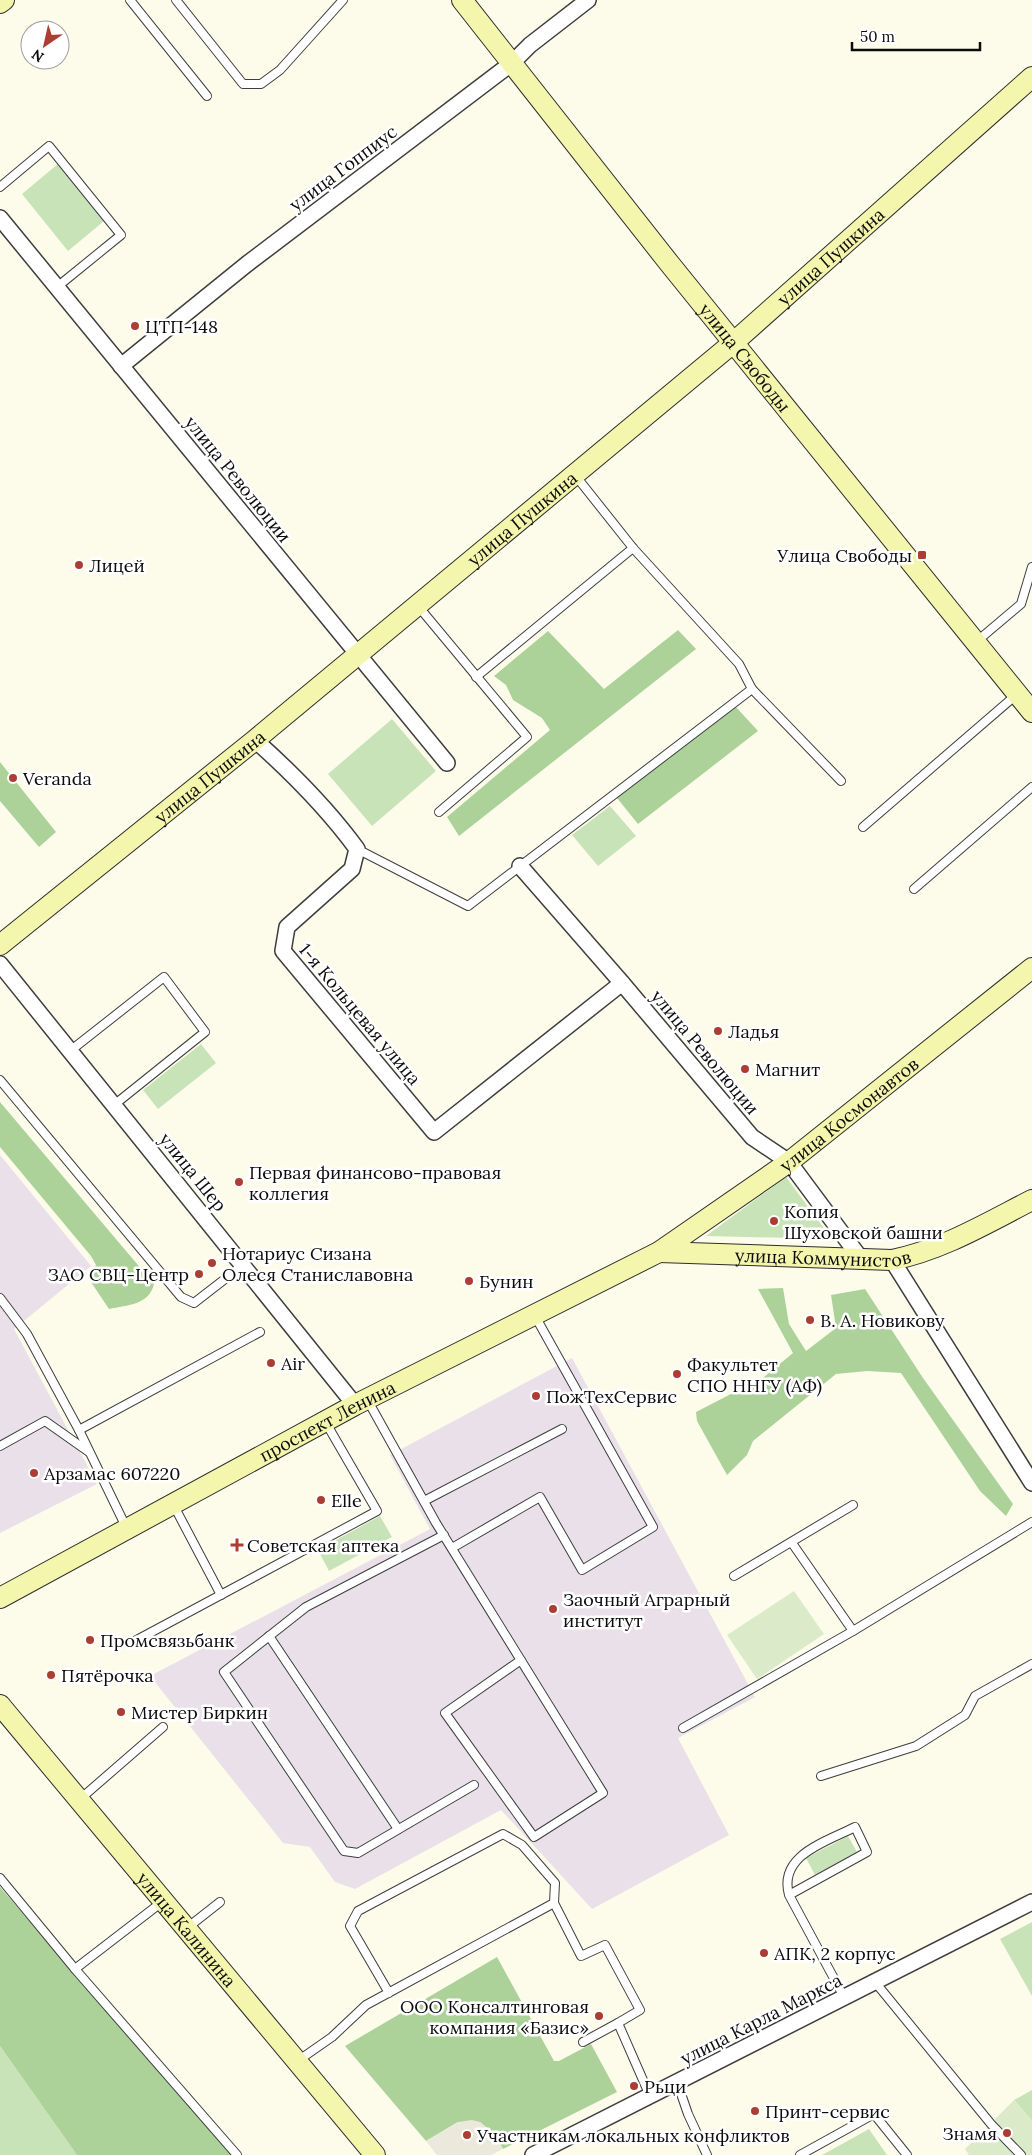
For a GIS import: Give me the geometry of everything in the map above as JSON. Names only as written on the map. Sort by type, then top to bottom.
[{"type":"street","points":[[0,4],[4,0]]},
{"type":"street","name":"улица Свободы","points":[[462,0],[733,343],[1032,712]]},
{"type":"street","name":"улица Гоппиус","points":[[121,366],[255,258],[512,63],[530,46],[588,0]]},
{"type":"street","name":"улица Пушкина","points":[[0,945],[255,740],[733,343],[1032,77]]},
{"type":"street","name":"улица Революции","points":[[0,218],[447,763]]},
{"type":"street","points":[[255,740],[284,766],[336,821],[357,849]]},
{"type":"street","name":"1-я Кольцевая улица","points":[[357,849],[352,869],[287,927],[283,951],[434,1132],[622,983]]},
{"type":"street","name":"улица Революции","points":[[520,866],[752,1137],[788,1162],[861,1259]]},
{"type":"street","name":"улица Шер","points":[[0,964],[243,1265],[361,1402]]},
{"type":"street","name":"улица Космонавтов","points":[[660,1252],[788,1162],[1032,968]]},
{"type":"street","name":"улица Коммунистов","points":[[660,1252],[892,1260],[916,1255],[944,1244],[1032,1200]]},
{"type":"street","name":"проспект Ленина","points":[[0,1598],[361,1402],[660,1252]]},
{"type":"street","points":[[892,1260],[1026,1464],[1032,1483]]},
{"type":"street","name":"улица Калинина","points":[[0,1705],[375,2155]]},
{"type":"street","name":"улица Карла Маркса","points":[[533,2155],[1032,1902]]},
{"type":"lane","points":[[130,0],[207,96]]},
{"type":"lane","points":[[176,0],[243,84],[261,84],[280,70],[343,0]]},
{"type":"lane","points":[[0,187],[49,146],[121,235],[58,288]]},
{"type":"lane","points":[[574,474],[633,548],[739,664],[752,689],[841,781]]},
{"type":"lane","points":[[476,677],[633,548]]},
{"type":"lane","points":[[976,642],[1021,604],[1032,568]]},
{"type":"lane","points":[[418,605],[527,737],[439,812]]},
{"type":"lane","points":[[357,849],[468,906],[752,689]]},
{"type":"lane","points":[[863,827],[1018,694]]},
{"type":"lane","points":[[914,888],[1032,787]]},
{"type":"lane","points":[[70,1051],[164,977],[205,1032],[114,1105]]},
{"type":"lane","points":[[0,1080],[180,1297],[194,1303],[243,1265]]},
{"type":"lane","points":[[0,1298],[27,1334],[79,1430],[127,1529]]},
{"type":"lane","points":[[452,1548],[540,1497],[582,1570],[654,1527],[534,1314]]},
{"type":"lane","points":[[79,1430],[260,1332]]},
{"type":"lane","points":[[361,1402],[424,1501],[603,1793],[534,1837],[445,1713],[521,1660]]},
{"type":"lane","points":[[0,1446],[45,1421],[90,1454]]},
{"type":"lane","points":[[133,1642],[378,1512],[325,1421]]},
{"type":"lane","points":[[424,1501],[562,1429]]},
{"type":"lane","points":[[172,1504],[221,1595]]},
{"type":"lane","points":[[734,1576],[853,1505]]},
{"type":"lane","points":[[683,1728],[853,1631],[1032,1522]]},
{"type":"lane","points":[[444,1535],[306,1607],[224,1672],[344,1851],[358,1853],[474,1785]]},
{"type":"lane","points":[[792,1543],[853,1631]]},
{"type":"lane","points":[[269,1636],[398,1829]]},
{"type":"lane","points":[[821,1776],[916,1746],[966,1715],[975,1696],[1032,1664]]},
{"type":"lane","points":[[79,1800],[163,1727]]},
{"type":"lane","points":[[789,1896],[867,1852],[855,1827],[802,1854],[791,1865],[786,1882],[789,1896],[844,1997]]},
{"type":"lane","points":[[388,1993],[350,1926],[358,1911],[503,1834],[522,1845],[555,1883],[554,1903],[582,1956],[605,1945],[640,2010],[583,2042]]},
{"type":"lane","points":[[0,1878],[75,1969],[237,2155]]},
{"type":"lane","points":[[75,1969],[164,1901]]},
{"type":"lane","points":[[187,1928],[220,1902]]},
{"type":"lane","points":[[297,2061],[332,2037],[366,2005],[554,1903]]},
{"type":"lane","points":[[875,1982],[991,2124],[1021,2155]]},
{"type":"lane","points":[[618,2023],[650,2096]]},
{"type":"lane","points":[[677,2082],[688,2114],[707,2155]]},
{"type":"lane","points":[[800,2155],[874,2114],[907,2155]]},
{"type":"shaded area","points":[[0,1155],[91,1266],[14,1329],[97,1484],[0,1533]]},
{"type":"shaded area","points":[[572,1358],[755,1697],[678,1738],[729,1835],[592,1909],[501,1810],[355,1889],[335,1882],[310,1847],[283,1843],[150,1676],[430,1529],[390,1455]]},
{"type":"shaded area","points":[[472,2120],[480,2122],[494,2135],[503,2149],[491,2155],[437,2155],[426,2141],[458,2122]]},
{"type":"green space","points":[[59,163],[104,221],[68,251],[22,194]]},
{"type":"green space","points":[[678,630],[696,649],[459,836],[447,817],[550,730],[542,718],[513,700],[506,685],[494,676],[548,631],[604,689]]},
{"type":"green space","points":[[735,706],[758,731],[638,824],[617,798]]},
{"type":"green space","points":[[392,719],[436,771],[372,826],[328,774]]},
{"type":"green space","points":[[0,762],[56,832],[39,847],[0,801]]},
{"type":"green space","points":[[610,806],[636,836],[598,866],[572,835]]},
{"type":"green space","points":[[201,1044],[216,1063],[158,1109],[143,1090]]},
{"type":"green space","points":[[0,1102],[154,1284],[148,1296],[143,1300],[130,1305],[109,1309],[89,1279],[96,1265],[91,1256],[0,1147]]},
{"type":"green space","points":[[786,1177],[832,1239],[706,1236]]},
{"type":"green space","points":[[783,1288],[789,1324],[806,1351],[836,1328],[831,1295],[865,1289],[923,1378],[1013,1504],[1006,1516],[980,1491],[901,1373],[867,1371],[836,1374],[753,1441],[747,1455],[727,1475],[697,1421],[696,1412],[764,1377],[793,1353],[758,1289]]},
{"type":"green space","points":[[380,1516],[392,1537],[329,1571],[318,1550]]},
{"type":"green space","points":[[794,1591],[824,1634],[757,1679],[727,1635]]},
{"type":"green space","points":[[848,1836],[857,1852],[815,1875],[806,1858]]},
{"type":"green space","points":[[0,1887],[233,2155],[77,2155],[0,2046]]},
{"type":"green space","points":[[1032,1922],[1032,1996],[1000,1939]]},
{"type":"green space","points":[[497,1957],[554,2061],[559,2061],[591,2044],[617,2092],[503,2149],[494,2134],[480,2122],[458,2122],[426,2141],[345,2046]]},
{"type":"green space","points":[[0,2046],[77,2155],[0,2155]]},
{"type":"green space","points":[[1032,2090],[1032,2121],[1014,2100]]},
{"type":"green space","name":"Знамя","points":[[1014,2100],[1032,2121],[1032,2155],[969,2155],[965,2149]]},
{"type":"green space","points":[[869,2129],[887,2155],[822,2155]]},
{"type":"place","name":"ЦТП-148","points":[[135,326]]},
{"type":"place","name":"Улица Свободы","points":[[922,555]]},
{"type":"place","name":"Лицей","points":[[79,565]]},
{"type":"place","name":"Veranda","points":[[13,778]]},
{"type":"place","name":"Ладья","points":[[718,1031]]},
{"type":"place","name":"Магнит","points":[[745,1069]]},
{"type":"place","name":"Первая финансово-правовая коллегия","points":[[239,1182]]},
{"type":"place","name":"Копия Шуховской башни","points":[[774,1221]]},
{"type":"place","name":"Нотариус Сизана Олеся Станиславовна","points":[[212,1263]]},
{"type":"place","name":"ЗАО СВЦ-Центр","points":[[199,1274]]},
{"type":"place","name":"Бунин","points":[[469,1281]]},
{"type":"place","name":"В. А. Новикову","points":[[810,1320]]},
{"type":"place","name":"Air","points":[[271,1363]]},
{"type":"place","name":"Факультет СПО ННГУ (АФ)","points":[[677,1374]]},
{"type":"place","name":"ПожТехСервис","points":[[536,1396]]},
{"type":"place","name":"Арзамас 607220","points":[[34,1473]]},
{"type":"place","name":"Elle","points":[[321,1500]]},
{"type":"place","name":"Советская аптека","points":[[237,1545]]},
{"type":"place","name":"Заочный Аграрный институт","points":[[553,1609]]},
{"type":"place","name":"Промсвязьбанк","points":[[90,1640]]},
{"type":"place","name":"Пятёрочка","points":[[51,1675]]},
{"type":"place","name":"Мистер Биркин","points":[[121,1712]]},
{"type":"place","name":"АПК, 2 корпус","points":[[764,1953]]},
{"type":"place","name":"ООО Консалтинговая компания «Базис»","points":[[599,2016]]},
{"type":"place","name":"Рьци","points":[[634,2086]]},
{"type":"place","name":"Принт-сервис","points":[[755,2111]]},
{"type":"place","name":"Знамя","points":[[1007,2133]]},
{"type":"place","name":"Участникам локальных конфликтов","points":[[467,2135]]}]
